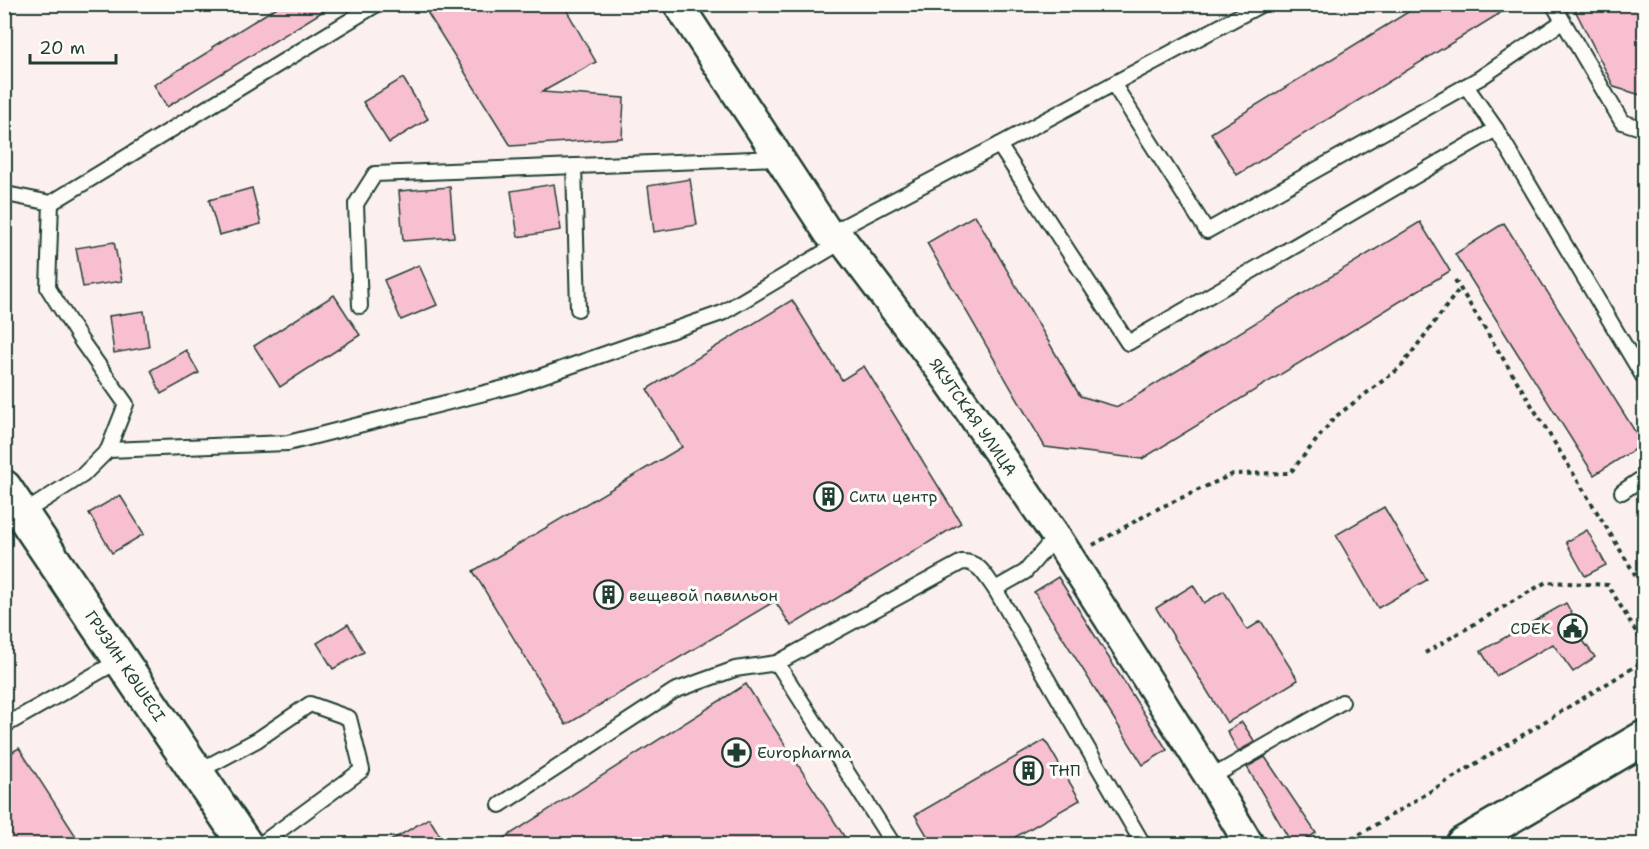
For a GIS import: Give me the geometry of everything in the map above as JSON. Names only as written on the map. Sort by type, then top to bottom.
[{"type":"street","name":"ЯКУТСКАЯ УЛИЦА","points":[[678,4],[779,158],[836,238],[948,380],[1063,547],[1210,778],[1249,844]]},
{"type":"street","name":"ГРУЗИН КӨШЕСІ","points":[[13,500],[244,844]]},
{"type":"street","points":[[1463,844],[1644,738]]},
{"type":"lane","points":[[4,191],[6,194],[51,203],[377,4]]},
{"type":"lane","points":[[108,450],[288,442],[516,385],[722,313],[836,238],[999,145],[1262,4]]},
{"type":"lane","points":[[1553,4],[1622,122],[1644,129]]},
{"type":"lane","points":[[1114,85],[1207,231],[1466,86],[1562,22]]},
{"type":"lane","points":[[1466,86],[1496,129],[1644,378]]},
{"type":"lane","points":[[999,145],[1128,343],[1496,129]]},
{"type":"lane","points":[[360,306],[356,204],[375,174],[779,158]]},
{"type":"lane","points":[[574,166],[578,309]]},
{"type":"lane","points":[[13,500],[83,475],[108,450],[126,405],[48,288],[51,203]]},
{"type":"lane","points":[[1622,492],[1644,477]]},
{"type":"lane","points":[[995,589],[1063,547]]},
{"type":"lane","points":[[500,805],[674,691],[735,669],[777,663],[962,562],[969,562],[976,565],[995,589],[1143,844]]},
{"type":"lane","points":[[4,726],[121,659]]},
{"type":"lane","points":[[777,663],[893,844]]},
{"type":"lane","points":[[1210,778],[1342,702]]},
{"type":"lane","points":[[197,772],[257,740],[310,704],[349,718],[362,770],[261,844]]},
{"type":"path","points":[[1455,280],[1644,589]]},
{"type":"path","points":[[1063,547],[1155,510],[1233,474],[1290,473],[1335,417],[1401,367],[1460,288]]},
{"type":"path","points":[[1425,653],[1546,582],[1608,585],[1644,645]]},
{"type":"path","points":[[1344,844],[1644,661]]},
{"type":"building","points":[[282,4],[335,4],[167,107],[154,85]]},
{"type":"building","points":[[422,4],[563,4],[596,62],[542,92],[624,98],[622,138],[511,146]]},
{"type":"building","points":[[1421,4],[1515,4],[1237,175],[1211,133]]},
{"type":"building","points":[[1572,4],[1644,4],[1644,96],[1614,87]]},
{"type":"building","points":[[403,78],[428,119],[389,143],[363,102]]},
{"type":"building","points":[[690,179],[697,225],[654,232],[648,186]]},
{"type":"building","points":[[554,184],[561,230],[518,237],[511,191]]},
{"type":"building","points":[[450,187],[454,237],[403,241],[399,191]]},
{"type":"building","points":[[252,188],[261,224],[219,235],[209,200]]},
{"type":"building","points":[[975,215],[1080,396],[1118,407],[1420,222],[1450,271],[1142,459],[1045,447],[927,243]]},
{"type":"building","points":[[1504,223],[1643,444],[1594,475],[1455,254]]},
{"type":"building","points":[[114,242],[122,281],[83,287],[76,248]]},
{"type":"building","points":[[419,265],[437,305],[401,320],[384,280]]},
{"type":"building","points":[[334,295],[360,335],[280,387],[254,346]]},
{"type":"building","points":[[792,300],[842,380],[864,366],[961,523],[791,626],[775,601],[566,725],[473,571],[682,447],[647,389]]},
{"type":"building","points":[[144,311],[149,347],[114,353],[109,316]]},
{"type":"building","points":[[186,350],[199,373],[161,394],[151,370]]},
{"type":"building","points":[[120,495],[144,534],[112,553],[89,513]]},
{"type":"building","points":[[1384,507],[1427,580],[1378,608],[1336,535]]},
{"type":"building","points":[[1587,530],[1606,565],[1585,576],[1566,542]]},
{"type":"building","points":[[1058,577],[1167,750],[1143,765],[1034,592]]},
{"type":"building","points":[[1193,585],[1204,603],[1224,591],[1247,630],[1261,621],[1298,680],[1227,723],[1156,608]]},
{"type":"building","points":[[1566,603],[1580,629],[1576,631],[1595,657],[1573,672],[1553,644],[1496,676],[1481,651]]},
{"type":"building","points":[[348,624],[364,652],[333,669],[317,643]]},
{"type":"building","points":[[746,684],[849,844],[495,844]]},
{"type":"building","points":[[1242,722],[1255,742],[1238,751],[1227,731]]},
{"type":"building","name":"ТНП","points":[[1045,740],[1080,800],[1003,844],[932,844],[915,815]]},
{"type":"building","points":[[19,748],[81,844],[4,844],[4,757]]},
{"type":"building","points":[[1265,757],[1316,833],[1298,844],[1292,844],[1247,767]]},
{"type":"building","points":[[429,818],[445,844],[385,844]]},
{"type":"place","name":"Сити центр","points":[[828,496]]},
{"type":"place","name":"вещевой павильон","points":[[608,595]]},
{"type":"place","name":"CDEK","points":[[1572,628]]},
{"type":"place","name":"Europharma","points":[[736,752]]},
{"type":"place","name":"ТНП","points":[[1028,770]]}]
